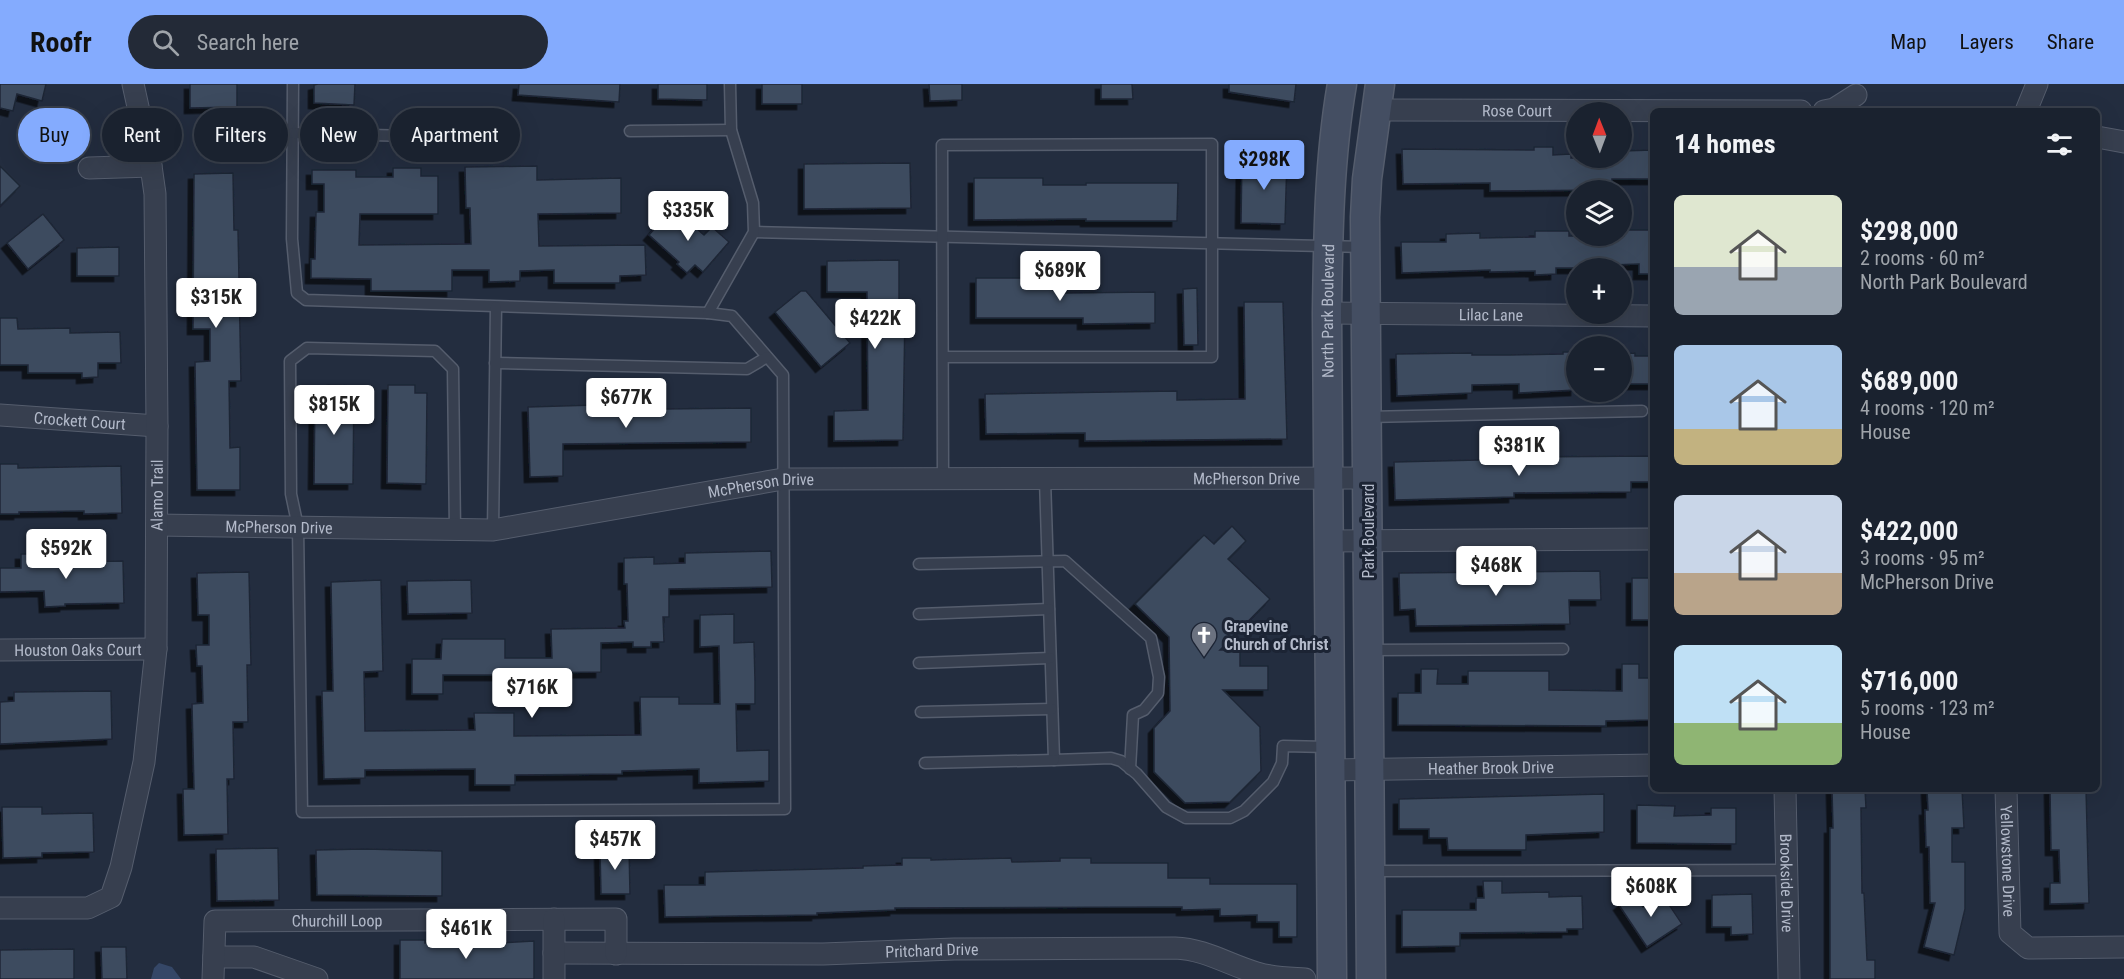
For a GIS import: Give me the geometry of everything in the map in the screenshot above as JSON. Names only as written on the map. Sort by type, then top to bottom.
[{"type":"main road","name":"North Park Boulevard","points":[[1329,541],[1328,246],[1338,109],[1342,84]]},
{"type":"main road","name":"Park Boulevard","points":[[1371,979],[1365,247],[1367,178],[1378,97]]},
{"type":"main road","points":[[1329,541],[1332,979]]},
{"type":"street","name":"Alamo Trail","points":[[0,908],[88,908],[111,897],[121,867],[144,762],[156,649],[155,194],[133,84]]},
{"type":"street","points":[[2027,108],[2034,85]]},
{"type":"street","points":[[1836,108],[1856,95]]},
{"type":"street","name":"Rose Court","points":[[1378,97],[1701,108]]},
{"type":"street","points":[[2100,138],[2124,142]]},
{"type":"street","points":[[89,168],[151,166]]},
{"type":"street","name":"Lilac Lane","points":[[1327,313],[1650,316]]},
{"type":"street","name":"Crockett Court","points":[[0,415],[157,426]]},
{"type":"street","name":"McPherson Drive","points":[[157,525],[493,531],[783,479],[1367,478]]},
{"type":"street","points":[[1329,541],[1650,539]]},
{"type":"street","name":"Houston Oaks Court","points":[[0,650],[156,649]]},
{"type":"street","name":"Heather Brook Drive","points":[[1331,759],[1369,770],[1650,765]]},
{"type":"street","name":"Brookside Drive","points":[[1785,792],[1789,979]]},
{"type":"street","name":"Yellowstone Drive","points":[[2006,792],[2010,933],[2028,948],[2124,947]]},
{"type":"street","points":[[554,919],[554,979]]},
{"type":"street","name":"Churchill Loop","points":[[213,979],[215,921],[616,919],[616,954]]},
{"type":"street","name":"Pritchard Drive","points":[[554,953],[823,954],[966,949],[1175,948],[1199,951],[1264,975],[1305,979]]},
{"type":"street","points":[[214,957],[254,957],[317,979]]},
{"type":"lane","points":[[293,84],[292,239],[297,293],[306,300],[708,313],[732,316],[783,375],[785,809],[302,812],[298,527],[291,494],[290,361],[308,348],[435,351],[453,369],[454,531]]},
{"type":"lane","points":[[708,313],[754,232],[753,203],[731,130],[730,84]]},
{"type":"lane","points":[[630,131],[731,130]]},
{"type":"lane","points":[[293,133],[390,135]]},
{"type":"lane","points":[[943,357],[1212,357],[1212,144],[942,145],[943,479]]},
{"type":"lane","points":[[754,232],[1365,247]]},
{"type":"lane","points":[[493,531],[496,307]]},
{"type":"lane","points":[[495,363],[747,369],[767,357]]},
{"type":"lane","points":[[1367,417],[1642,411]]},
{"type":"lane","points":[[1045,479],[1054,760]]},
{"type":"lane","points":[[919,564],[1065,561],[1151,638],[1159,677],[1158,693],[1143,710],[1133,715],[1130,769]]},
{"type":"lane","points":[[919,614],[1049,609]]},
{"type":"lane","points":[[1369,650],[1563,649]]},
{"type":"lane","points":[[919,663],[1050,658]]},
{"type":"lane","points":[[921,712],[1052,709]]},
{"type":"lane","points":[[925,763],[1111,758],[1121,761],[1130,769],[1166,807],[1186,818],[1230,818],[1244,811],[1273,782],[1282,763],[1283,746],[1331,759]]},
{"type":"lane","points":[[1370,871],[1786,870]]},
{"type":"water","points":[[159,963],[172,967],[181,979],[151,979],[154,968]]},
{"type":"building","points":[[0,84],[46,84],[42,101],[17,94],[13,111],[0,108]]},
{"type":"building","points":[[190,84],[237,84],[237,107],[190,108]]},
{"type":"building","points":[[355,84],[354,105],[314,103],[314,85]]},
{"type":"building","points":[[519,84],[620,84],[619,102],[518,95]]},
{"type":"building","points":[[658,84],[707,84],[707,100],[658,99]]},
{"type":"building","points":[[762,84],[802,84],[802,104],[762,104]]},
{"type":"building","points":[[929,84],[962,84],[962,100],[930,101]]},
{"type":"building","points":[[1101,84],[1132,84],[1133,99],[1101,99]]},
{"type":"building","points":[[1229,84],[1296,84],[1294,102],[1229,92]]},
{"type":"building","points":[[1534,147],[1553,147],[1553,155],[1566,154],[1566,168],[1632,168],[1632,151],[1650,150],[1650,179],[1566,180],[1566,190],[1490,191],[1490,183],[1403,184],[1402,149],[1534,150]]},
{"type":"building","points":[[1242,158],[1287,159],[1285,224],[1241,223]]},
{"type":"building","points":[[910,163],[911,208],[804,209],[804,164]]},
{"type":"building","points":[[0,166],[20,186],[0,206]]},
{"type":"building","points":[[537,166],[537,180],[621,178],[621,213],[538,214],[539,246],[645,245],[646,275],[620,276],[620,283],[554,283],[554,270],[520,271],[520,281],[489,282],[489,270],[452,270],[452,291],[371,291],[371,279],[311,278],[311,259],[315,259],[316,212],[324,212],[324,184],[312,184],[312,170],[356,170],[356,177],[393,177],[393,168],[421,168],[421,176],[438,176],[438,214],[360,214],[359,245],[471,244],[470,208],[466,208],[465,167]]},
{"type":"building","points":[[233,173],[234,230],[238,230],[241,381],[229,381],[230,448],[240,447],[240,490],[197,490],[195,362],[210,361],[210,329],[193,329],[194,174]]},
{"type":"building","points":[[974,178],[1043,178],[1043,185],[1178,183],[1177,221],[974,220]]},
{"type":"building","points":[[673,208],[704,235],[712,227],[729,242],[703,272],[695,265],[687,273],[677,264],[679,262],[649,235]]},
{"type":"building","points":[[43,214],[64,240],[28,269],[7,243]]},
{"type":"building","points":[[1632,230],[1650,230],[1650,274],[1639,274],[1639,264],[1632,264],[1632,258],[1566,258],[1566,268],[1556,268],[1556,274],[1535,275],[1535,271],[1490,272],[1490,270],[1402,273],[1401,242],[1446,242],[1446,234],[1480,233],[1480,238],[1535,237],[1535,231],[1566,231],[1566,246],[1632,246]]},
{"type":"building","points":[[119,247],[119,276],[77,276],[77,248]]},
{"type":"building","points":[[899,260],[899,312],[905,312],[903,440],[834,441],[834,411],[868,410],[867,292],[827,292],[827,261]]},
{"type":"building","points":[[976,278],[1064,278],[1064,293],[1155,292],[1155,323],[1083,324],[1083,318],[976,318]]},
{"type":"building","points":[[1197,288],[1198,345],[1184,345],[1183,289]]},
{"type":"building","points":[[801,291],[806,291],[850,343],[821,367],[775,312]]},
{"type":"building","points":[[1244,302],[1283,302],[1287,439],[1085,441],[1085,433],[986,434],[985,394],[1177,391],[1177,400],[1245,399]]},
{"type":"building","points":[[0,318],[17,318],[18,329],[70,328],[70,333],[120,332],[121,363],[98,363],[98,377],[82,378],[82,373],[28,373],[28,365],[0,365]]},
{"type":"building","points":[[1566,352],[1566,391],[1519,393],[1519,384],[1472,385],[1472,393],[1397,396],[1396,354],[1563,354]]},
{"type":"building","points":[[1632,353],[1635,353],[1635,356],[1650,356],[1650,384],[1632,384]]},
{"type":"building","points":[[327,385],[354,386],[353,484],[314,484],[315,393],[327,393]]},
{"type":"building","points":[[388,385],[415,385],[415,393],[427,393],[426,484],[387,483]]},
{"type":"building","points":[[663,403],[663,409],[751,408],[751,442],[563,444],[563,476],[530,477],[528,407]]},
{"type":"building","points":[[1650,456],[1650,482],[1631,482],[1631,492],[1514,493],[1514,497],[1395,500],[1394,462],[1521,459],[1521,457]]},
{"type":"building","points":[[0,464],[18,464],[18,468],[121,466],[122,513],[84,514],[84,511],[0,514]]},
{"type":"building","name":"Grapevine Church of Christ","points":[[1232,526],[1246,541],[1228,559],[1270,599],[1220,650],[1240,650],[1240,666],[1268,666],[1268,690],[1223,690],[1260,727],[1261,771],[1230,802],[1185,803],[1154,772],[1154,728],[1170,711],[1169,637],[1135,604],[1204,535],[1214,544]]},
{"type":"building","points":[[771,551],[772,587],[669,589],[669,617],[663,617],[664,642],[651,642],[651,647],[633,647],[633,642],[601,643],[601,672],[532,673],[533,694],[502,694],[502,675],[443,675],[443,694],[412,694],[412,659],[441,659],[442,639],[505,639],[505,658],[552,658],[551,629],[625,628],[624,621],[628,621],[624,558],[654,557],[654,564],[685,563],[685,553]]},
{"type":"building","points":[[21,554],[64,554],[64,562],[123,561],[124,603],[65,604],[65,606],[45,607],[44,591],[0,592],[0,568],[21,568]]},
{"type":"building","points":[[1600,571],[1601,600],[1569,600],[1570,624],[1416,626],[1415,609],[1400,610],[1399,573]]},
{"type":"building","points":[[249,572],[251,665],[247,665],[248,722],[233,722],[234,779],[227,779],[228,834],[184,835],[183,789],[194,789],[192,704],[203,703],[202,666],[197,666],[196,645],[209,645],[209,615],[198,615],[197,573]]},
{"type":"building","points":[[1632,578],[1650,578],[1650,620],[1632,620]]},
{"type":"building","points":[[381,580],[383,671],[364,672],[365,731],[475,730],[474,713],[514,713],[514,736],[641,735],[640,697],[679,697],[679,704],[720,704],[719,646],[700,647],[700,615],[734,614],[734,643],[754,642],[755,681],[755,704],[736,704],[737,751],[769,750],[769,781],[699,783],[699,769],[622,771],[622,774],[515,775],[515,785],[475,785],[475,769],[365,770],[365,778],[324,779],[322,691],[333,691],[331,582]]},
{"type":"building","points":[[471,580],[472,613],[408,614],[407,581]]},
{"type":"building","points":[[1622,664],[1639,664],[1639,678],[1650,678],[1650,720],[1606,721],[1606,726],[1398,725],[1398,693],[1421,693],[1421,669],[1438,669],[1437,684],[1468,684],[1468,671],[1549,671],[1549,690],[1622,691]]},
{"type":"building","points":[[111,691],[112,739],[0,744],[0,702],[14,701],[14,692]]},
{"type":"building","points":[[1832,792],[1865,792],[1866,808],[1861,808],[1862,893],[1864,893],[1867,960],[1875,960],[1875,979],[1830,979],[1830,828],[1833,828]]},
{"type":"building","points":[[1927,792],[1962,792],[1964,828],[1952,828],[1952,862],[1965,862],[1965,909],[1954,955],[1924,947],[1935,903],[1930,903],[1929,847],[1926,847],[1925,810],[1928,810]]},
{"type":"building","points":[[2050,792],[2086,792],[2089,903],[2050,904],[2050,883],[2060,883],[2059,850],[2051,850]]},
{"type":"building","points":[[1604,794],[1604,832],[1526,835],[1526,850],[1448,850],[1447,838],[1429,838],[1429,829],[1399,829],[1399,799]]},
{"type":"building","points":[[1637,805],[1675,806],[1674,816],[1711,815],[1711,808],[1736,808],[1736,844],[1637,843]]},
{"type":"building","points":[[2,807],[42,807],[42,814],[93,813],[94,852],[42,853],[42,857],[3,858]]},
{"type":"building","points":[[278,848],[279,900],[217,901],[216,849]]},
{"type":"building","points":[[629,848],[630,894],[601,894],[600,849]]},
{"type":"building","points":[[316,850],[442,851],[442,896],[317,895]]},
{"type":"building","points":[[902,858],[931,858],[931,860],[1011,858],[1012,862],[1091,858],[1091,863],[1168,863],[1168,878],[1210,878],[1210,884],[1297,884],[1297,937],[1279,937],[1279,922],[1257,922],[1257,915],[1220,916],[1220,909],[1182,910],[1182,907],[895,908],[895,910],[817,913],[817,915],[665,917],[664,885],[705,885],[705,872],[863,868],[863,866],[902,865]]},
{"type":"building","points":[[1483,881],[1502,881],[1502,893],[1549,892],[1549,897],[1582,896],[1583,929],[1567,929],[1567,932],[1460,933],[1460,946],[1402,947],[1402,910],[1476,910],[1476,898],[1484,898]]},
{"type":"building","points":[[1634,894],[1643,907],[1662,894],[1682,924],[1647,947],[1619,905]]},
{"type":"building","points":[[1752,894],[1753,934],[1731,935],[1731,927],[1712,927],[1712,895]]},
{"type":"building","points":[[400,940],[425,940],[425,943],[480,941],[480,944],[534,941],[534,979],[400,979]]},
{"type":"building","points":[[101,947],[126,947],[127,979],[102,979]]},
{"type":"building","points":[[74,949],[74,979],[0,979],[0,950]]},
{"type":"place","name":"Grapevine Church of Christ","points":[[1204,658]]}]
